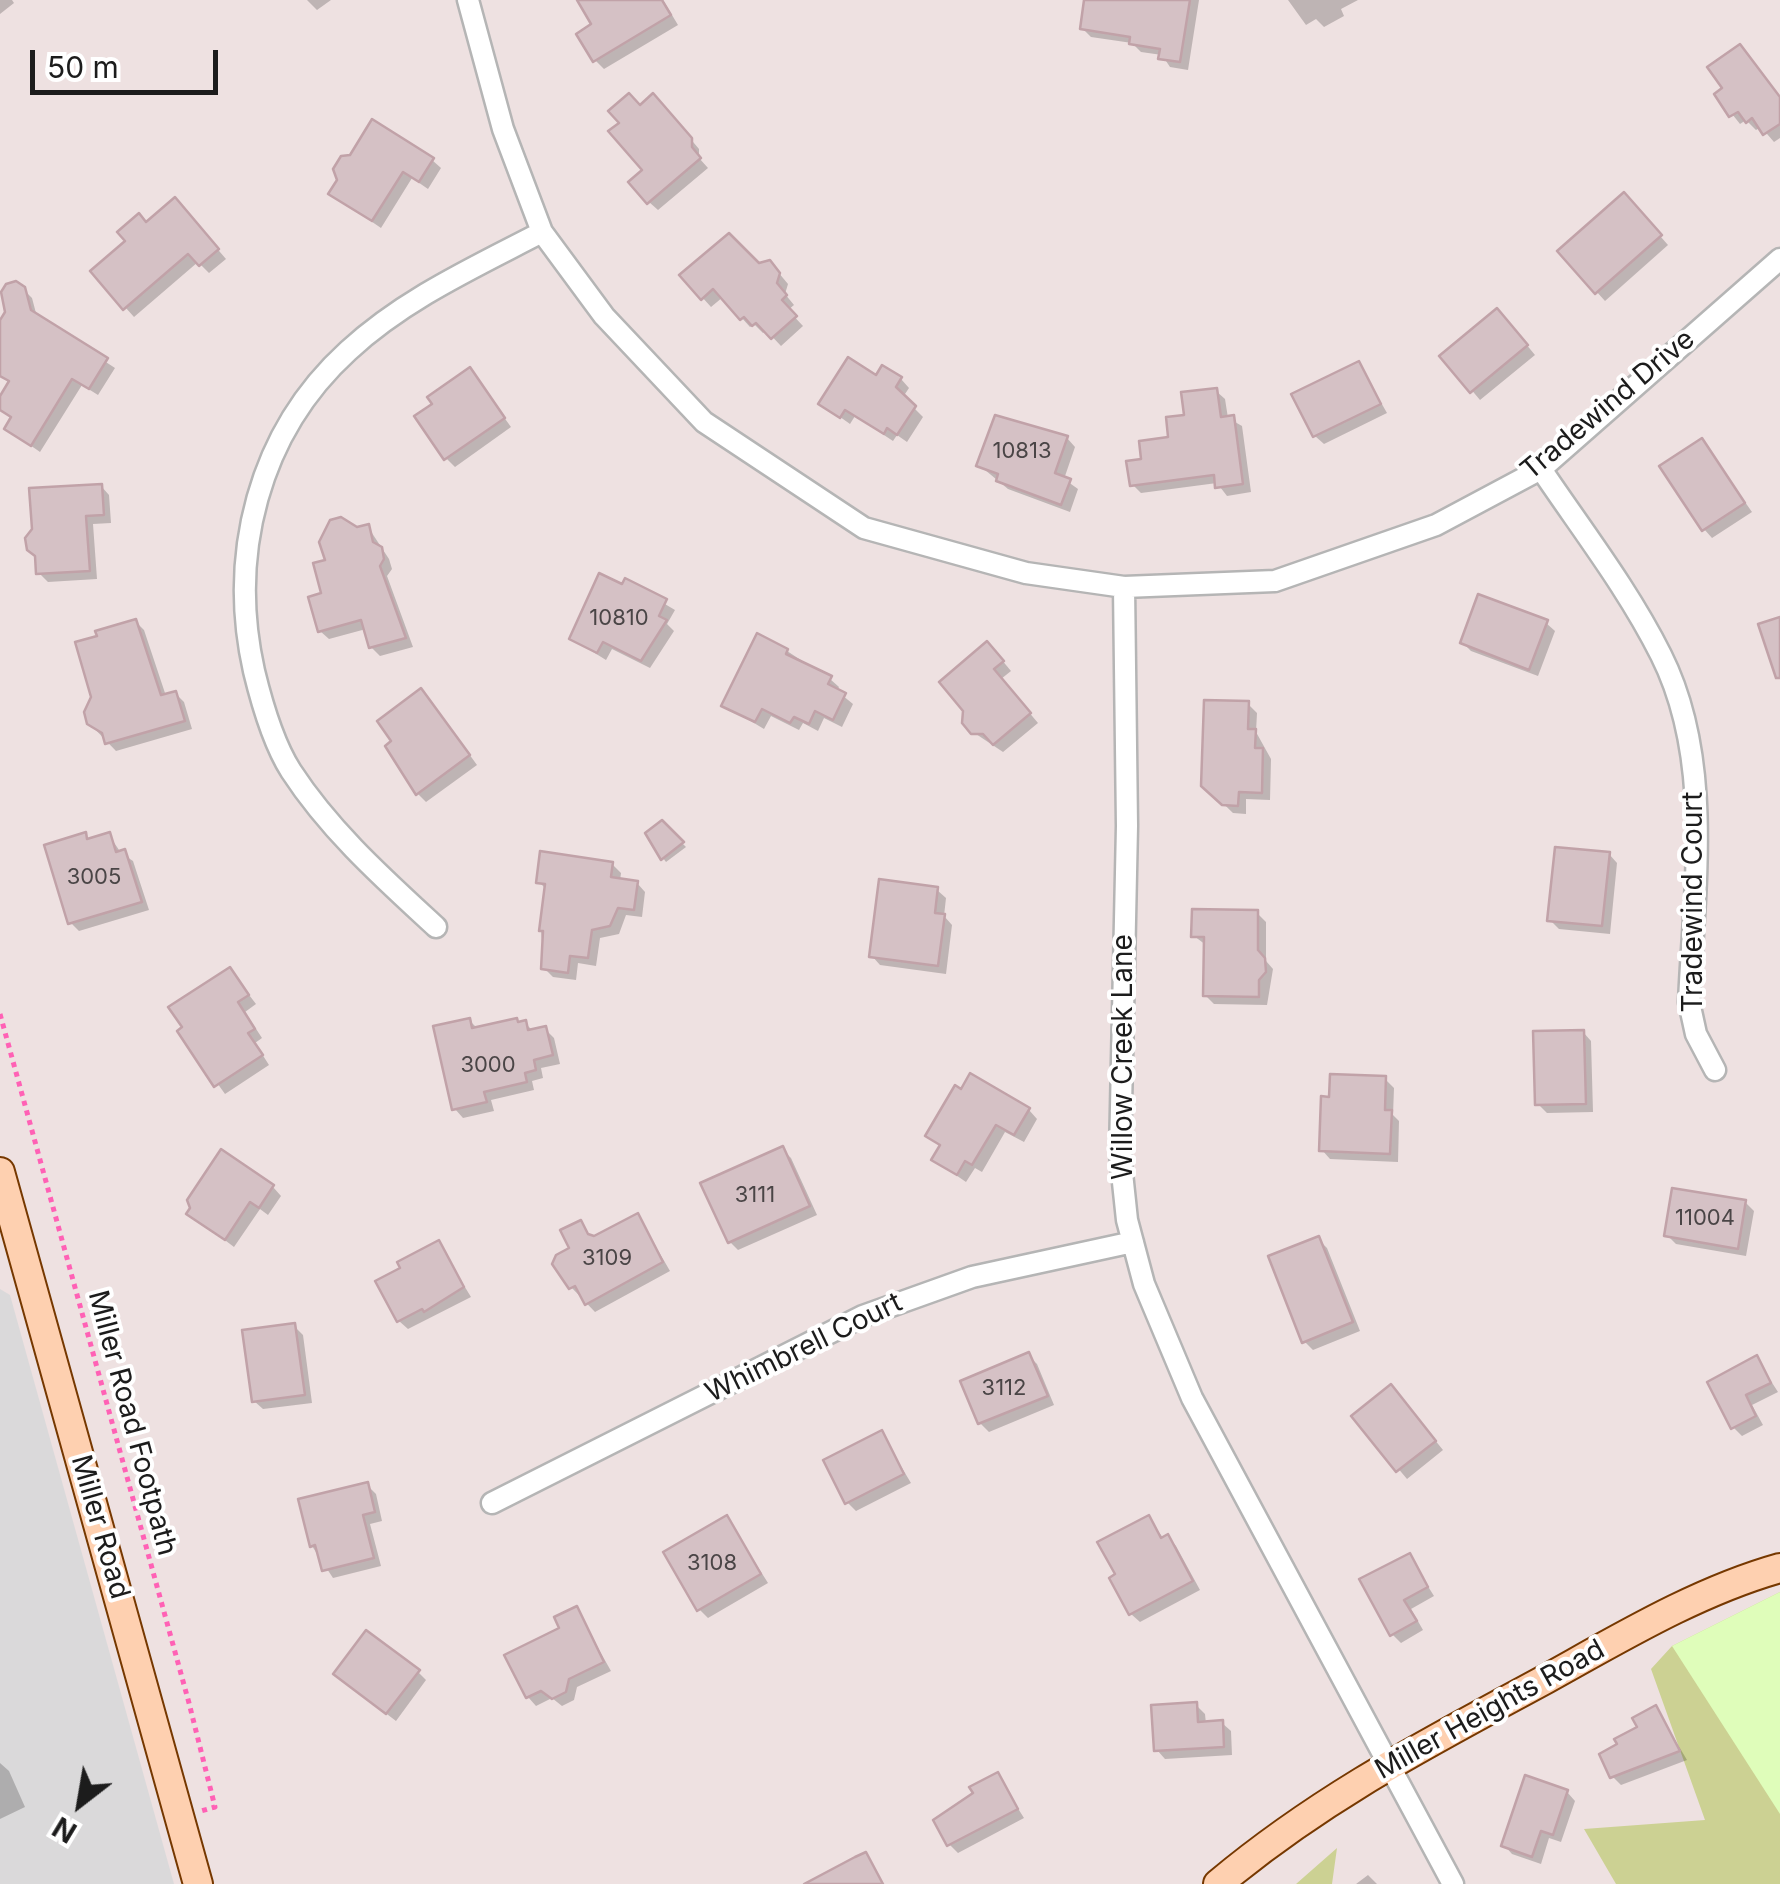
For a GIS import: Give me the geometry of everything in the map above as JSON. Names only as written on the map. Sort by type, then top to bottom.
[{"type":"street","name":"Tradewind Drive","points":[[468,0],[502,129],[542,232],[604,316],[704,422],[864,528],[1026,573],[1124,587],[1275,581],[1436,525],[1540,469],[1780,258]]},
{"type":"street","points":[[436,927],[358,855],[289,768],[260,695],[247,638],[244,581],[249,528],[264,473],[282,438],[346,352],[429,292],[542,232]]},
{"type":"street","name":"Tradewind Court","points":[[1540,469],[1625,593],[1662,657],[1680,707],[1696,785],[1689,1002],[1696,1034],[1715,1070]]},
{"type":"street","name":"Willow Creek Lane","points":[[1124,587],[1127,826],[1120,1138],[1132,1242],[1166,1346],[1453,1884]]},
{"type":"street","name":"Miller Road","points":[[0,1172],[7,1230],[198,1884]]},
{"type":"street","name":"Whimbrell Court","points":[[492,1502],[863,1316],[972,1277],[1132,1242]]},
{"type":"street","name":"Miller Heights Road","points":[[1218,1884],[1314,1808],[1390,1764],[1620,1638],[1780,1568]]},
{"type":"path","name":"Miller Road Footpath","points":[[0,1014],[215,1807],[179,1818]]},
{"type":"shaded area","points":[[0,1289],[10,1295],[174,1884],[0,1884]]},
{"type":"green space","points":[[1780,1592],[1780,1884],[1616,1884],[1584,1829],[1705,1820],[1651,1669],[1672,1646]]},
{"type":"green space","points":[[1780,1592],[1780,1814],[1672,1646]]},
{"type":"green space","points":[[1337,1848],[1332,1884],[1296,1884]]},
{"type":"building","points":[[577,0],[662,0],[671,15],[593,62],[576,34],[591,24]]},
{"type":"building","points":[[1084,0],[1190,0],[1180,62],[1158,59],[1160,49],[1129,44],[1130,37],[1080,29]]},
{"type":"building","points":[[1740,44],[1780,97],[1780,124],[1763,135],[1752,118],[1746,123],[1738,112],[1729,117],[1714,94],[1722,88],[1707,67]]},
{"type":"building","points":[[629,93],[640,105],[653,93],[692,138],[692,147],[701,158],[647,204],[628,182],[642,170],[608,131],[619,123],[608,111]]},
{"type":"building","points":[[372,119],[434,158],[419,182],[403,172],[372,221],[328,194],[337,180],[333,169],[341,156],[350,155]]},
{"type":"building","points":[[1624,192],[1662,235],[1595,294],[1557,251]]},
{"type":"building","points":[[175,197],[219,249],[199,266],[188,254],[123,310],[90,271],[125,241],[117,232],[139,213],[146,222]]},
{"type":"building","points":[[729,233],[759,263],[770,260],[780,273],[777,283],[787,295],[782,300],[797,316],[771,339],[756,323],[752,326],[744,317],[740,320],[713,289],[701,300],[679,275]]},
{"type":"building","points":[[16,281],[25,287],[31,310],[108,358],[89,389],[72,379],[31,446],[4,429],[11,417],[0,410],[0,396],[9,381],[0,376],[0,320],[5,312],[1,292],[6,284]]},
{"type":"building","points":[[1497,308],[1528,345],[1470,393],[1439,356]]},
{"type":"building","points":[[848,357],[876,375],[882,365],[902,377],[896,387],[916,406],[897,435],[887,428],[884,434],[845,410],[840,418],[818,404]]},
{"type":"building","points":[[1359,361],[1381,404],[1313,437],[1291,394]]},
{"type":"building","points":[[470,367],[505,418],[444,460],[414,416],[432,404],[427,397]]},
{"type":"building","points":[[1217,388],[1221,417],[1234,415],[1243,484],[1215,488],[1214,475],[1130,486],[1126,461],[1141,459],[1139,441],[1168,437],[1166,417],[1184,415],[1181,392]]},
{"type":"building","points":[[995,415],[1068,436],[1055,473],[1071,479],[1061,505],[996,481],[998,474],[976,466]]},
{"type":"building","points":[[1702,438],[1745,503],[1702,531],[1659,466]]},
{"type":"building","points":[[102,484],[104,515],[86,516],[90,571],[36,574],[35,556],[27,550],[25,538],[32,529],[29,488]]},
{"type":"building","points":[[341,517],[357,527],[369,524],[373,542],[382,547],[384,559],[380,566],[406,638],[369,648],[361,620],[318,632],[308,597],[321,593],[313,563],[325,560],[319,542],[330,520]]},
{"type":"building","points":[[599,573],[622,584],[625,578],[667,599],[659,616],[667,620],[641,661],[603,642],[597,653],[569,639]]},
{"type":"building","points":[[1478,594],[1548,620],[1529,670],[1460,643]]},
{"type":"building","points":[[1780,617],[1780,678],[1776,678],[1758,624]]},
{"type":"building","points":[[136,619],[161,695],[176,691],[185,721],[105,744],[102,733],[87,724],[84,712],[91,697],[75,642],[97,636],[95,631]]},
{"type":"building","points":[[757,633],[788,649],[786,654],[832,676],[828,684],[846,693],[833,720],[815,711],[809,724],[794,717],[790,723],[762,709],[755,722],[721,706]]},
{"type":"building","points":[[987,641],[1004,661],[994,669],[1031,713],[993,745],[983,734],[971,734],[962,723],[963,711],[939,682]]},
{"type":"building","points":[[421,688],[470,755],[416,795],[385,746],[391,741],[377,721]]},
{"type":"building","points":[[1204,700],[1249,701],[1248,729],[1256,729],[1255,748],[1263,748],[1262,793],[1239,792],[1238,806],[1222,805],[1201,786]]},
{"type":"building","points":[[662,820],[684,842],[661,860],[645,833]]},
{"type":"building","points":[[86,832],[87,839],[110,832],[116,852],[125,849],[142,902],[68,924],[44,845]]},
{"type":"building","points":[[1555,847],[1610,852],[1602,926],[1547,921]]},
{"type":"building","points":[[540,851],[613,862],[611,877],[638,881],[634,910],[618,908],[610,926],[592,930],[588,958],[570,956],[568,973],[541,969],[543,931],[539,931],[545,884],[536,883]]},
{"type":"building","points":[[879,879],[938,887],[935,913],[945,914],[938,966],[869,957]]},
{"type":"building","points":[[1192,909],[1258,910],[1258,950],[1265,958],[1266,972],[1259,980],[1259,997],[1203,996],[1204,937],[1191,937]]},
{"type":"building","points":[[230,967],[249,995],[238,1002],[255,1029],[248,1033],[263,1055],[214,1087],[177,1031],[182,1027],[168,1007]]},
{"type":"building","points":[[470,1018],[472,1028],[517,1018],[518,1022],[526,1020],[528,1030],[546,1026],[553,1055],[534,1060],[536,1070],[525,1073],[527,1082],[484,1092],[487,1102],[452,1110],[433,1026]]},
{"type":"building","points":[[1584,1030],[1586,1104],[1535,1105],[1533,1031]]},
{"type":"building","points":[[970,1073],[1030,1108],[1014,1135],[996,1125],[972,1165],[965,1161],[957,1175],[931,1160],[940,1145],[925,1136],[955,1085],[961,1089]]},
{"type":"building","points":[[1330,1074],[1386,1076],[1385,1110],[1392,1110],[1390,1154],[1319,1151],[1321,1096],[1329,1097]]},
{"type":"building","points":[[783,1146],[810,1206],[728,1243],[700,1183]]},
{"type":"building","points":[[221,1149],[274,1185],[259,1208],[250,1202],[225,1240],[186,1214],[190,1208],[187,1200]]},
{"type":"building","points":[[1672,1188],[1746,1200],[1738,1249],[1664,1236]]},
{"type":"building","points":[[638,1213],[663,1262],[585,1305],[575,1286],[569,1289],[552,1264],[556,1255],[569,1248],[560,1230],[581,1220],[588,1234],[594,1236]]},
{"type":"building","points":[[1319,1236],[1353,1322],[1302,1343],[1268,1256]]},
{"type":"building","points":[[439,1240],[464,1287],[424,1312],[422,1309],[397,1322],[375,1281],[400,1268],[397,1262]]},
{"type":"building","points":[[295,1323],[305,1395],[252,1402],[242,1330]]},
{"type":"building","points":[[1029,1352],[1048,1396],[978,1424],[960,1381]]},
{"type":"building","points":[[1757,1355],[1771,1383],[1746,1395],[1756,1416],[1731,1429],[1707,1382]]},
{"type":"building","points":[[1391,1384],[1436,1441],[1396,1472],[1351,1416]]},
{"type":"building","points":[[882,1430],[904,1474],[845,1504],[823,1460]]},
{"type":"building","points":[[368,1482],[375,1512],[363,1515],[374,1558],[322,1571],[315,1545],[310,1547],[298,1499]]},
{"type":"building","points":[[727,1515],[761,1574],[697,1611],[663,1552]]},
{"type":"building","points":[[1149,1515],[1161,1538],[1168,1534],[1193,1581],[1129,1615],[1109,1578],[1115,1574],[1097,1542]]},
{"type":"building","points":[[1410,1553],[1428,1587],[1404,1600],[1417,1621],[1390,1636],[1359,1579]]},
{"type":"building","points":[[577,1606],[604,1662],[569,1679],[566,1692],[552,1699],[541,1691],[526,1698],[504,1655],[559,1628],[554,1617]]},
{"type":"building","points":[[366,1630],[420,1670],[386,1714],[333,1674]]},
{"type":"building","points":[[1197,1702],[1198,1722],[1223,1720],[1224,1747],[1154,1751],[1151,1705]]},
{"type":"building","points":[[1656,1705],[1680,1751],[1610,1778],[1599,1754],[1617,1744],[1614,1739],[1637,1727],[1632,1718]]},
{"type":"building","points":[[998,1772],[1018,1809],[947,1846],[933,1820],[973,1793],[969,1787]]},
{"type":"building","points":[[1525,1775],[1568,1790],[1553,1835],[1541,1831],[1532,1857],[1501,1846]]},
{"type":"building","points":[[866,1852],[883,1884],[804,1884],[855,1857]]}]
